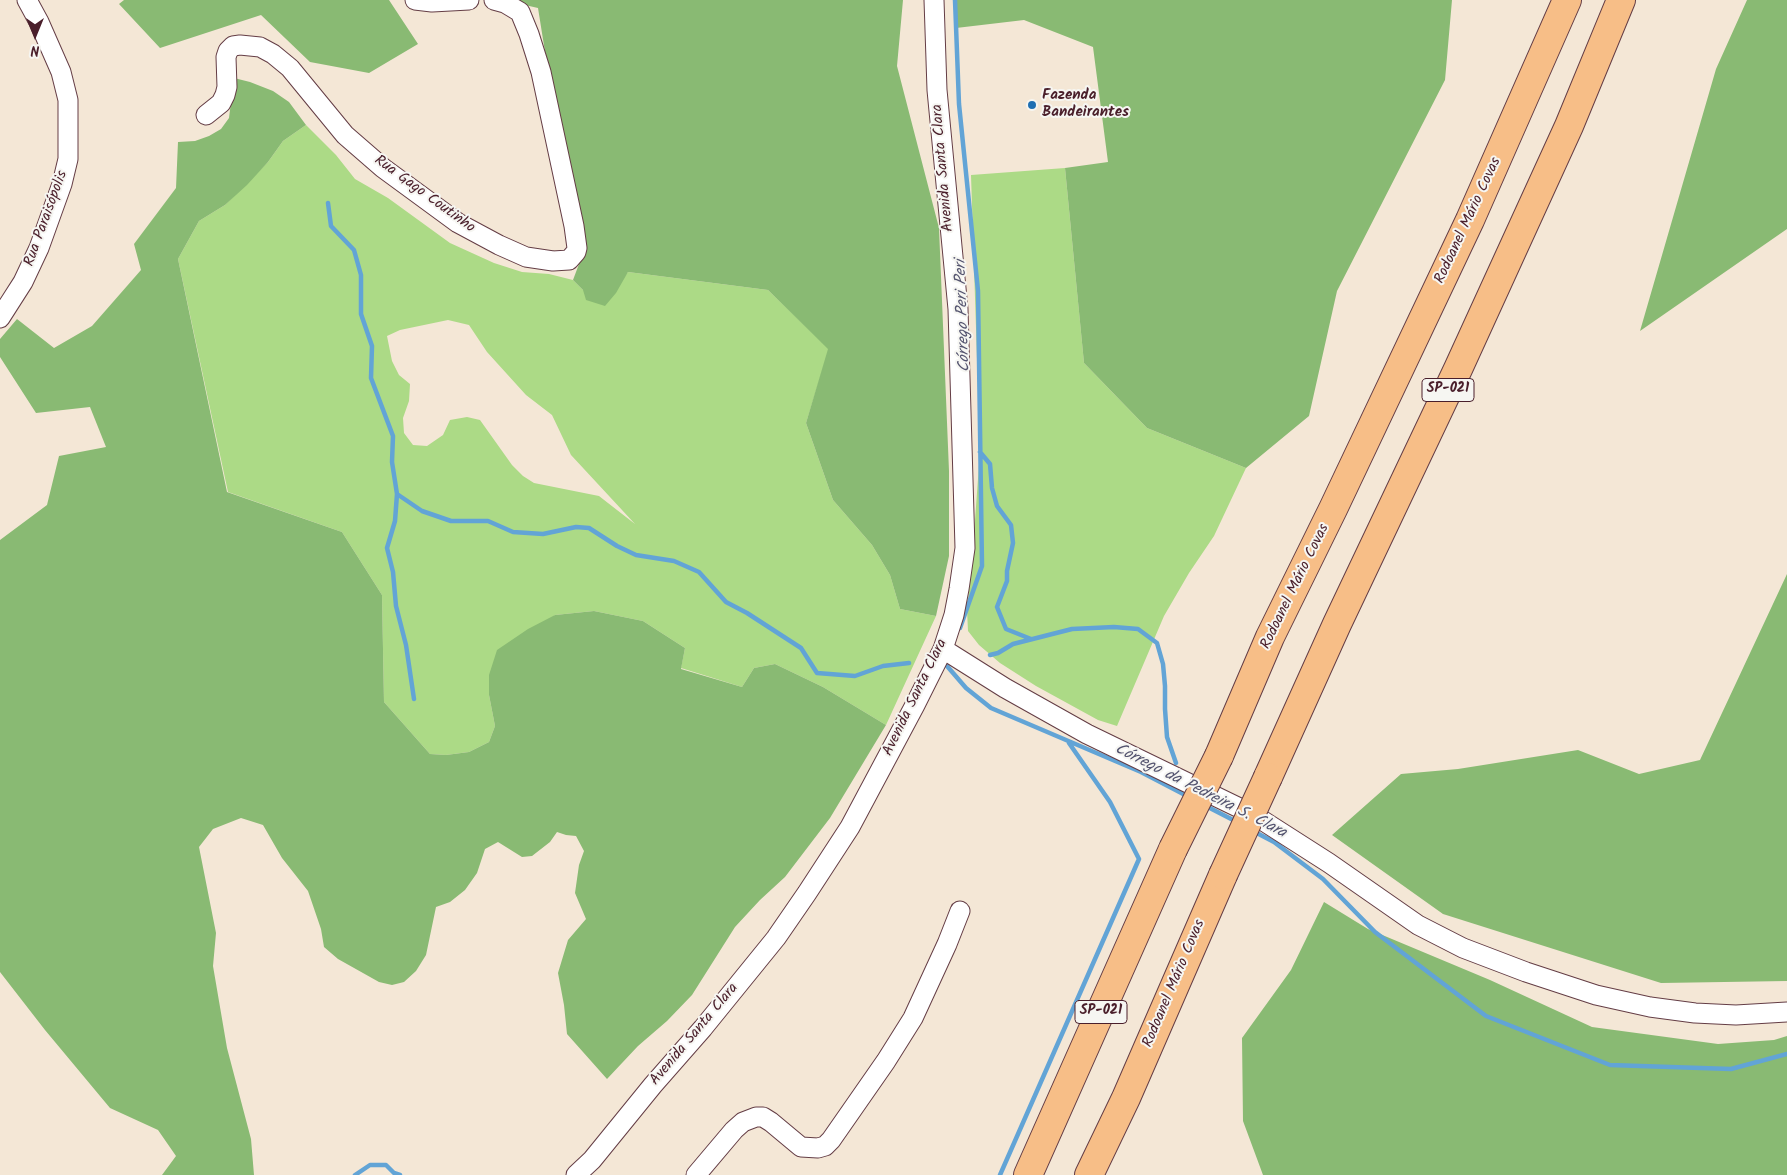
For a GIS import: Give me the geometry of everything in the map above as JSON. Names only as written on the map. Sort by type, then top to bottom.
[{"type":"highway","name":"Rodoanel Mário Covas","points":[[1028,1175],[1173,849],[1219,756],[1270,637],[1470,220],[1567,0]]},
{"type":"highway","name":"Rodoanel Mário Covas","points":[[1089,1175],[1126,1098],[1222,875],[1569,126],[1621,0]]},
{"type":"street","name":"Rua Paraisópolis","points":[[0,318],[23,282],[39,248],[62,184],[68,159],[68,100],[61,72],[28,0]]},
{"type":"street","points":[[415,0],[432,2],[470,0]]},
{"type":"street","name":"Rua Gago Coutinho","points":[[206,115],[221,103],[226,95],[226,57],[228,51],[233,46],[240,45],[260,47],[273,54],[290,68],[345,135],[383,168],[458,223],[526,257],[553,261],[568,260],[576,252],[577,248],[574,226],[541,72],[520,12],[506,3],[494,0]]},
{"type":"street","name":"Avenida Santa Clara","points":[[576,1175],[592,1160],[776,938],[850,827],[943,649],[954,615],[959,589],[964,539],[958,309],[937,90],[934,0]]},
{"type":"street","points":[[943,649],[1005,688],[1087,734],[1254,815],[1329,863],[1418,925],[1463,948],[1526,972],[1596,995],[1650,1007],[1695,1014],[1736,1015],[1787,1012]]},
{"type":"street","points":[[696,1175],[734,1130],[743,1122],[756,1117],[763,1117],[771,1122],[802,1147],[818,1148],[825,1146],[831,1140],[913,1018],[947,944],[960,910]]},
{"type":"green space","points":[[124,0],[389,0],[418,44],[369,73],[310,62],[261,15],[160,48],[119,4]]},
{"type":"green space","points":[[503,0],[903,0],[897,66],[939,228],[949,471],[949,556],[936,616],[900,609],[890,575],[872,545],[833,500],[806,423],[828,349],[768,290],[628,272],[616,293],[605,306],[586,300],[583,290],[573,280],[579,264],[538,8]]},
{"type":"green space","points":[[954,0],[1452,0],[1445,80],[1337,291],[1309,416],[1246,468],[1147,428],[1084,363],[1065,168],[1108,162],[1093,47],[1024,20],[956,28]]},
{"type":"green space","points":[[1747,0],[1787,0],[1787,229],[1640,331],[1716,69]]},
{"type":"green space","points":[[234,78],[273,91],[289,102],[306,125],[283,141],[268,162],[225,205],[199,221],[178,259],[227,492],[342,532],[382,595],[384,702],[430,754],[446,755],[469,752],[489,742],[495,726],[489,695],[489,675],[497,650],[528,629],[555,615],[594,611],[643,621],[685,648],[681,669],[742,687],[754,668],[775,664],[823,687],[886,725],[830,818],[785,877],[735,927],[692,995],[667,1021],[638,1046],[607,1079],[567,1034],[558,973],[568,940],[586,919],[575,893],[579,865],[584,851],[576,836],[557,832],[550,842],[532,856],[522,857],[498,842],[485,849],[477,873],[465,890],[450,902],[436,907],[426,955],[416,971],[404,982],[392,985],[379,982],[338,959],[324,947],[321,929],[308,891],[282,858],[263,825],[241,818],[213,829],[199,847],[216,933],[213,966],[227,1048],[251,1139],[254,1175],[162,1175],[176,1156],[158,1130],[110,1108],[0,972],[0,540],[47,505],[59,456],[106,447],[90,407],[36,413],[0,357],[0,339],[17,319],[54,348],[92,326],[141,270],[134,244],[176,188],[178,142],[195,141],[221,129],[229,118]]},
{"type":"green space","points":[[306,125],[336,155],[355,179],[388,198],[450,243],[494,263],[522,272],[549,274],[573,280],[583,290],[620,282],[628,272],[768,290],[829,349],[806,423],[833,500],[872,545],[890,575],[900,609],[936,616],[886,725],[823,687],[775,664],[754,668],[742,687],[681,668],[685,648],[643,621],[594,611],[555,615],[489,695],[495,726],[489,742],[469,752],[446,755],[430,754],[384,702],[382,595],[342,532],[228,492],[178,259],[199,221],[225,205],[268,162],[283,141]],"holes":[[[448,320],[469,325],[487,352],[526,395],[552,415],[571,455],[635,524],[599,496],[534,483],[523,476],[512,465],[480,420],[467,417],[450,420],[443,435],[427,446],[413,445],[404,433],[403,418],[409,401],[410,384],[399,375],[392,361],[387,336],[400,330]]]},
{"type":"green space","points":[[1065,168],[1084,363],[1147,428],[1246,468],[1214,536],[1189,573],[1164,616],[1117,726],[1098,720],[1036,686],[1000,663],[979,645],[968,631],[967,610],[980,451],[971,175]]},
{"type":"green space","points":[[1787,574],[1787,981],[1661,983],[1443,914],[1332,835],[1401,774],[1458,769],[1578,750],[1639,774],[1700,760]]},
{"type":"green space","points":[[1324,902],[1368,929],[1490,980],[1592,1027],[1718,1044],[1774,1040],[1787,1036],[1787,1175],[1263,1175],[1243,1121],[1242,1038],[1291,970]]},
{"type":"waterway","name":"Córrego Peri Peri","points":[[955,0],[959,104],[978,291],[982,566],[960,628]]},
{"type":"waterway","points":[[328,203],[331,226],[354,250],[361,275],[361,314],[372,346],[371,378],[393,436],[392,462],[397,494],[395,521],[387,548],[393,572],[396,606],[406,645],[414,699]]},
{"type":"waterway","name":"Córrego da Pedreira S. Clara","points":[[980,452],[990,464],[992,488],[997,506],[1011,525],[1013,543],[1007,571],[1007,581],[997,607],[1006,629],[1031,639]]},
{"type":"waterway","name":"Córrego da Pedreira S. Clara","points":[[397,494],[422,511],[451,521],[488,521],[513,532],[543,534],[576,527],[589,528],[617,546],[636,555],[674,561],[699,572],[726,602],[747,613],[801,648],[817,673],[855,676],[883,666],[909,663]]},
{"type":"waterway","name":"Córrego da Pedreira S. Clara","points":[[990,655],[998,653],[1013,644],[1072,629],[1114,627],[1138,629],[1157,643],[1163,664],[1167,737],[1176,763]]},
{"type":"waterway","name":"Córrego da Pedreira S. Clara","points":[[947,666],[966,688],[991,708],[1141,772],[1189,797]]},
{"type":"waterway","points":[[1000,1175],[1139,859],[1110,802],[1069,743]]},
{"type":"waterway","name":"Córrego da Pedreira S. Clara","points":[[1204,805],[1237,822]]},
{"type":"waterway","name":"Córrego da Pedreira S. Clara","points":[[1253,831],[1274,842],[1323,879],[1375,932],[1486,1016],[1610,1065],[1731,1069],[1787,1054]]},
{"type":"waterway","points":[[355,1175],[370,1165],[386,1165],[394,1173],[400,1175]]},
{"type":"place","name":"Fazenda Bandeirantes","points":[[1032,105]]}]
